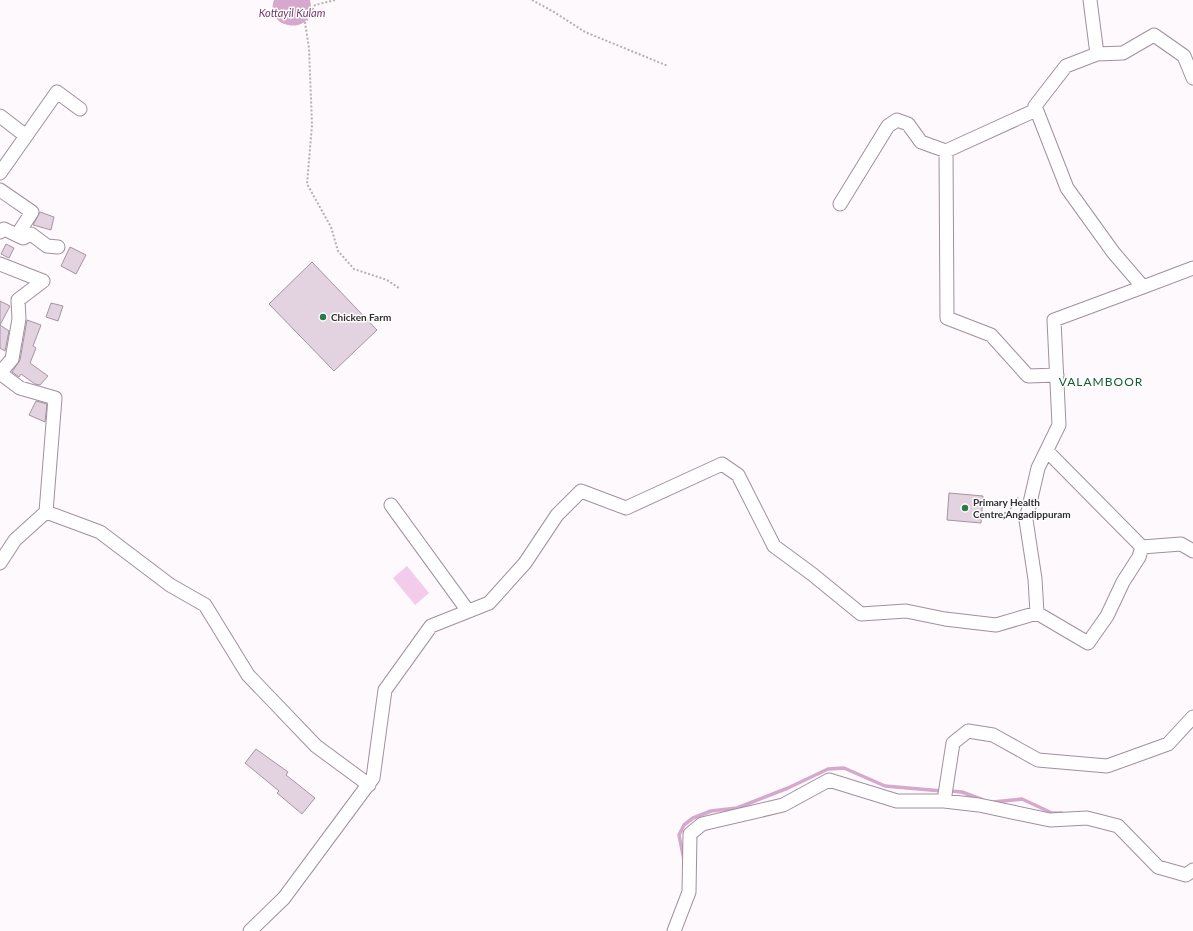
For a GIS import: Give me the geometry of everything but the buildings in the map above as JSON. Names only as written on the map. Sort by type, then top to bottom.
[{"type":"street","points":[[1090,0],[1097,54]]},
{"type":"street","points":[[1143,287],[1113,252],[1067,188],[1035,106],[1066,66],[1097,54],[1123,54],[1154,35],[1184,56],[1193,78]]},
{"type":"street","points":[[0,173],[57,92],[80,109]]},
{"type":"street","points":[[840,204],[888,126],[897,120],[908,124],[921,142],[946,151],[1036,110]]},
{"type":"street","points":[[0,116],[26,136]]},
{"type":"street","points":[[946,151],[947,318],[992,335],[1028,376],[1057,375]]},
{"type":"street","points":[[0,190],[32,212],[17,235]]},
{"type":"street","points":[[0,232],[4,229],[23,238],[31,234],[47,246],[58,247]]},
{"type":"street","points":[[0,264],[43,281],[18,300],[19,319],[12,359],[0,373],[20,388],[55,398],[46,512],[15,540],[0,563]]},
{"type":"street","points":[[1037,613],[1026,520],[1037,471],[1059,425],[1054,320],[1193,268]]},
{"type":"street","points":[[1046,451],[1142,547],[1181,544],[1193,551]]},
{"type":"street","points":[[250,931],[284,898],[369,785],[373,778],[385,690],[431,626],[489,603],[525,563],[557,515],[581,491],[626,508],[722,464],[738,475],[774,546],[861,614],[906,611],[945,619],[996,625],[1037,613],[1088,643],[1107,616],[1123,582],[1139,557],[1142,547]]},
{"type":"street","points":[[391,505],[468,611]]},
{"type":"street","points":[[46,512],[100,532],[170,585],[205,605],[248,675],[316,746],[369,785]]},
{"type":"street","points":[[944,801],[953,743],[968,731],[993,735],[1038,760],[1108,766],[1168,744],[1193,717]]},
{"type":"street","points":[[674,931],[689,892],[690,834],[702,824],[783,805],[829,780],[897,801],[944,801],[979,805],[1050,820],[1087,818],[1118,826],[1158,867],[1186,875],[1193,870]]},
{"type":"path","points":[[335,0],[315,5],[305,23],[309,48],[312,125],[308,152],[307,184],[331,227],[338,251],[354,269],[387,280],[399,288]]},
{"type":"path","points":[[532,0],[586,32],[668,66]]},
{"type":"path","points":[[993,518],[1008,512],[1021,494]]},
{"type":"shaded area","points":[[407,566],[429,593],[415,605],[393,578]]},
{"type":"water","name":"Kottayil Kulam","points":[[274,0],[310,0],[311,12],[307,20],[300,24],[291,26],[276,18],[273,10]]},
{"type":"waterway","points":[[684,860],[679,835],[684,825],[693,818],[711,811],[737,808],[788,788],[828,769],[844,768],[885,786],[942,791]]},
{"type":"waterway","points":[[949,791],[962,792],[983,800]]},
{"type":"waterway","points":[[993,802],[1022,799],[1052,813],[1062,813]]},
{"type":"place","name":"Chicken Farm","points":[[323,317]]},
{"type":"place","name":"Primary Health Centre,Angadippuram","points":[[965,508]]},
{"type":"district","name":"VALAMBOOR","points":[[1101,382]]}]
